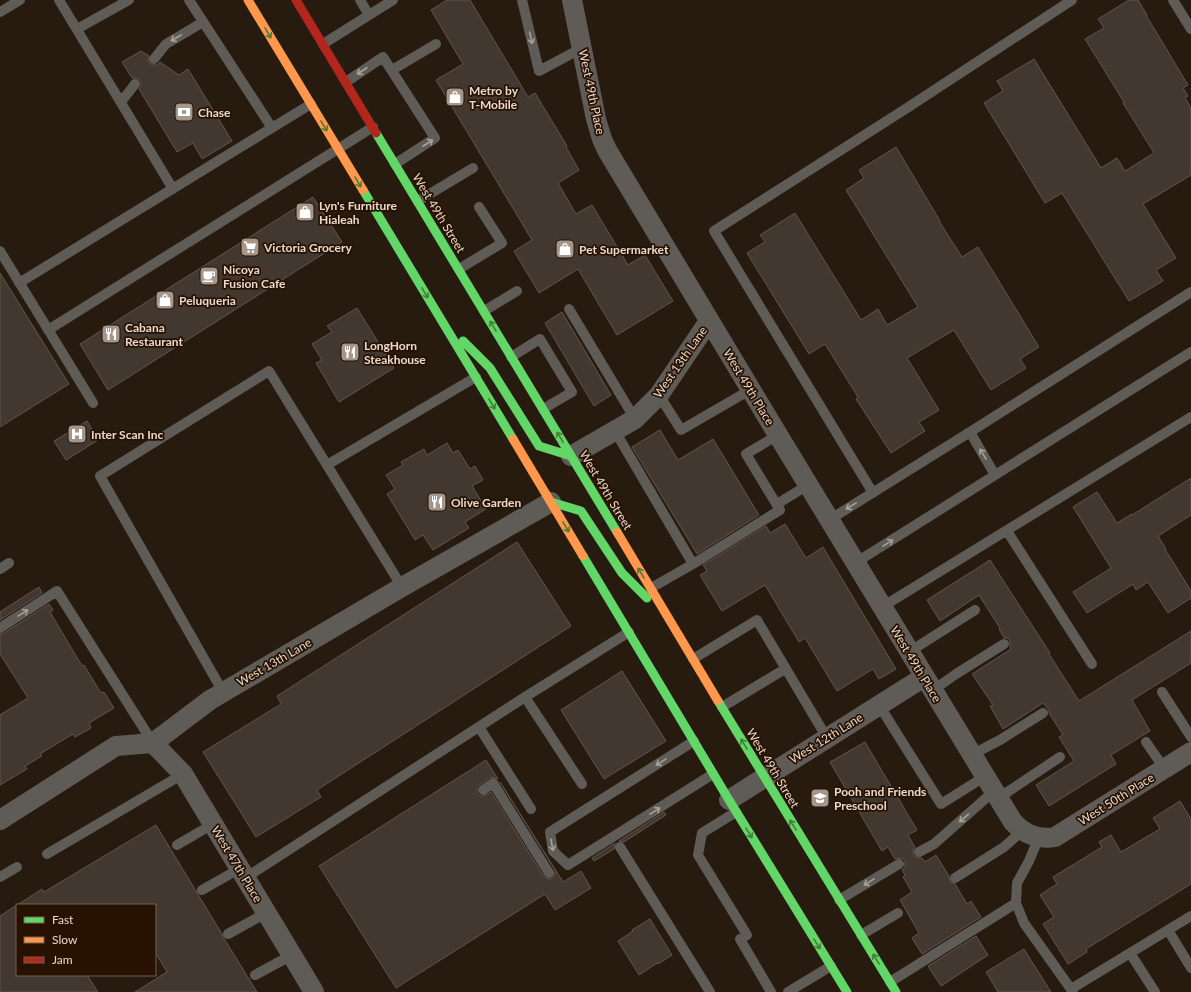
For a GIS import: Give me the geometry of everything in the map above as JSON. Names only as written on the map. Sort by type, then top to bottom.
[{"type":"main road","points":[[248,0],[476,377],[732,806],[847,992]]},
{"type":"main road","name":"West 49th Street","points":[[296,0],[764,777],[896,992]]},
{"type":"main road","points":[[438,316],[490,368],[539,446],[571,456]]},
{"type":"main road","points":[[551,502],[582,511],[622,573],[673,625]]},
{"type":"street","name":"West 49th Place","points":[[572,0],[596,119],[602,139],[615,164],[908,652],[1012,822],[1030,834]]},
{"type":"street","name":"West 13th Lane","points":[[571,456],[635,419],[659,395],[709,321]]},
{"type":"street","name":"West 13th Lane","points":[[153,743],[223,692],[551,502]]},
{"type":"street","name":"West 12th Lane","points":[[732,806],[764,777],[880,705],[928,684]]},
{"type":"street","name":"West 47th Place","points":[[153,743],[183,774],[314,992]]},
{"type":"street","points":[[0,820],[116,746],[153,743]]},
{"type":"street","name":"West 50th Place","points":[[1030,834],[1050,838],[1060,834],[1191,752]]},
{"type":"lane","points":[[0,12],[20,0]]},
{"type":"lane","points":[[59,0],[174,189]]},
{"type":"lane","points":[[77,29],[129,0]]},
{"type":"lane","points":[[189,0],[272,128]]},
{"type":"lane","points":[[360,0],[369,15]]},
{"type":"lane","points":[[323,44],[393,0]]},
{"type":"lane","points":[[522,0],[539,71],[582,48]]},
{"type":"lane","points":[[873,493],[714,231],[1072,0]]},
{"type":"lane","points":[[1173,0],[1191,29]]},
{"type":"lane","points":[[154,59],[166,44],[203,22]]},
{"type":"lane","points":[[392,70],[436,44]]},
{"type":"lane","points":[[346,82],[383,57],[435,138],[395,164]]},
{"type":"lane","points":[[121,102],[135,84]]},
{"type":"lane","points":[[19,283],[310,104]]},
{"type":"lane","points":[[48,330],[337,148],[373,127]]},
{"type":"lane","points":[[418,201],[473,168]]},
{"type":"lane","points":[[459,270],[502,243],[479,207]]},
{"type":"lane","points":[[0,251],[93,403]]},
{"type":"lane","points":[[484,311],[517,291]]},
{"type":"lane","points":[[829,520],[1191,292]]},
{"type":"lane","points":[[569,309],[635,419]]},
{"type":"lane","points":[[511,357],[540,339],[572,392],[543,409]]},
{"type":"lane","points":[[855,563],[1191,352]]},
{"type":"lane","points":[[223,692],[100,476],[269,371],[402,587]]},
{"type":"lane","points":[[327,465],[476,377]]},
{"type":"lane","points":[[659,395],[681,430],[750,390]]},
{"type":"lane","points":[[882,607],[1191,417]]},
{"type":"lane","points":[[615,431],[693,564]]},
{"type":"lane","points":[[970,432],[995,475]]},
{"type":"lane","points":[[651,588],[780,510],[746,454],[778,435]]},
{"type":"lane","points":[[777,504],[808,485]]},
{"type":"lane","points":[[1007,530],[1092,664]]},
{"type":"lane","points":[[0,569],[9,563]]},
{"type":"lane","points":[[0,628],[57,591],[153,743]]},
{"type":"lane","points":[[908,652],[975,610]]},
{"type":"lane","points":[[693,658],[757,620],[827,738]]},
{"type":"lane","points":[[202,890],[242,873],[479,727],[628,632]]},
{"type":"lane","points":[[928,684],[956,674],[1004,644]]},
{"type":"lane","points":[[722,707],[785,669]]},
{"type":"lane","points":[[1162,692],[1191,737]]},
{"type":"lane","points":[[525,697],[582,784]]},
{"type":"lane","points":[[880,705],[941,804],[992,789],[1060,757]]},
{"type":"lane","points":[[971,755],[1000,740],[1044,713]]},
{"type":"lane","points":[[479,727],[531,809]]},
{"type":"lane","points":[[694,741],[550,832],[553,851],[568,865],[713,774]]},
{"type":"lane","points":[[1146,742],[1164,768]]},
{"type":"lane","points":[[47,854],[183,774]]},
{"type":"lane","points":[[483,790],[493,783],[549,873]]},
{"type":"lane","points":[[919,852],[934,844],[992,789]]},
{"type":"lane","points":[[732,806],[702,833],[698,855],[746,935],[740,939],[771,992]]},
{"type":"lane","points":[[177,845],[212,824]]},
{"type":"lane","points":[[955,878],[1004,847],[1030,834],[1029,861],[1017,883],[1016,903],[1024,923],[1072,990],[1191,916]]},
{"type":"lane","points":[[620,847],[710,992]]},
{"type":"lane","points":[[839,900],[899,864]]},
{"type":"lane","points":[[0,878],[17,867]]},
{"type":"lane","points":[[890,982],[1016,903]]},
{"type":"lane","points":[[228,934],[266,913]]},
{"type":"lane","points":[[861,935],[898,913]]},
{"type":"lane","points":[[1168,930],[1191,968]]},
{"type":"lane","points":[[1130,953],[1154,992]]},
{"type":"lane","points":[[255,975],[292,955]]},
{"type":"lane","points":[[788,992],[831,966]]},
{"type":"building","points":[[447,0],[470,0],[528,97],[535,93],[567,146],[566,147],[579,170],[558,183],[576,214],[592,205],[628,265],[645,255],[673,301],[617,335],[578,269],[539,293],[514,251],[532,240],[436,80],[463,64],[431,10]]},
{"type":"building","points":[[1129,0],[1138,0],[1188,85],[1183,88],[1188,96],[1185,98],[1191,108],[1191,175],[1143,204],[1176,258],[1156,270],[1163,281],[1129,301],[1062,193],[1045,203],[984,103],[1003,91],[997,81],[1034,59],[1101,168],[1117,158],[1125,171],[1154,153],[1085,39],[1104,28],[1098,19]]},
{"type":"building","name":"Chase","points":[[141,51],[149,56],[148,62],[153,65],[157,65],[160,62],[179,75],[188,69],[232,141],[202,159],[193,143],[177,152],[139,89],[141,81],[136,78],[132,78],[122,62]]},
{"type":"building","points":[[896,147],[939,221],[962,257],[978,247],[1039,347],[1020,359],[1026,368],[991,390],[954,330],[907,358],[939,410],[919,422],[925,431],[891,453],[856,399],[858,397],[825,344],[809,354],[747,253],[765,242],[760,235],[795,213],[861,320],[878,309],[887,325],[918,307],[846,190],[864,178],[859,170]]},
{"type":"building","points":[[313,197],[342,242],[108,390],[80,344]]},
{"type":"building","points":[[0,273],[69,384],[0,427]]},
{"type":"building","name":"LongHorn Steakhouse","points":[[357,308],[394,368],[339,402],[316,363],[322,360],[312,344],[332,332],[327,326]]},
{"type":"building","points":[[562,312],[611,395],[594,406],[545,323]]},
{"type":"building","points":[[87,421],[98,440],[66,460],[54,441]]},
{"type":"building","points":[[660,430],[678,460],[713,439],[759,515],[697,554],[632,447]]},
{"type":"building","name":"Olive Garden","points":[[447,443],[453,453],[458,450],[470,469],[475,466],[483,480],[472,486],[486,509],[465,522],[469,528],[433,550],[423,535],[415,540],[387,494],[395,489],[386,475],[403,465],[401,462],[424,449],[427,455]]},
{"type":"building","points":[[1191,478],[1191,515],[1158,536],[1191,591],[1191,598],[1168,613],[1148,582],[1136,590],[1133,584],[1087,613],[1073,592],[1111,568],[1073,507],[1097,492],[1117,523]]},
{"type":"building","points":[[785,524],[806,558],[823,547],[896,669],[879,679],[873,669],[837,691],[805,638],[799,642],[765,585],[722,611],[700,575],[707,571],[703,565],[766,526],[770,533]]},
{"type":"building","points":[[517,542],[571,626],[317,790],[321,797],[256,837],[203,752],[281,704],[277,696]]},
{"type":"building","points":[[990,560],[1079,701],[1191,631],[1191,663],[1132,700],[1150,731],[1111,755],[1116,764],[1049,806],[1036,785],[1074,761],[1059,737],[1063,735],[1049,713],[1049,710],[1043,703],[1003,729],[990,706],[993,705],[972,674],[1011,649],[1010,641],[1007,638],[1004,638],[999,629],[1000,628],[979,595],[940,621],[927,600]]},
{"type":"building","points":[[39,587],[42,593],[0,620],[0,612]]},
{"type":"building","points":[[49,604],[53,610],[50,612],[82,666],[84,665],[101,693],[104,692],[114,708],[89,723],[91,728],[75,737],[73,734],[40,754],[42,756],[25,766],[27,769],[0,785],[0,715],[28,698],[0,654],[0,634],[4,633]]},
{"type":"building","points":[[622,671],[666,741],[604,779],[561,710]]},
{"type":"building","points":[[865,742],[917,830],[908,835],[915,847],[913,855],[918,858],[922,858],[925,862],[936,855],[949,876],[950,882],[955,884],[967,904],[971,901],[981,917],[922,954],[912,938],[919,933],[900,900],[912,892],[903,877],[905,875],[902,870],[905,867],[905,861],[902,858],[895,859],[888,847],[882,851],[830,762]]},
{"type":"building","points":[[486,760],[498,779],[493,777],[489,778],[477,787],[477,793],[480,796],[483,796],[491,792],[544,877],[549,879],[553,878],[555,870],[500,782],[563,882],[581,871],[591,888],[555,910],[545,894],[396,988],[319,866]]},
{"type":"building","points":[[1180,801],[1191,819],[1191,884],[1086,949],[1087,952],[1068,964],[1043,924],[1054,917],[1040,895],[1057,884],[1053,877],[1102,847],[1099,842],[1111,835],[1121,852],[1160,829],[1153,818]]},
{"type":"building","points":[[664,812],[666,815],[624,842],[619,841]]},
{"type":"building","points":[[156,825],[257,992],[135,992],[167,972],[156,954],[156,904],[19,904],[42,889],[44,892]]},
{"type":"building","points":[[615,843],[614,849],[594,861],[592,858]]},
{"type":"building","points":[[16,906],[16,976],[88,976],[98,992],[0,992],[0,916]]},
{"type":"building","points":[[650,919],[672,955],[639,975],[618,941]]},
{"type":"building","points":[[976,936],[988,955],[941,986],[928,966]]},
{"type":"building","points":[[1024,949],[1051,992],[998,992],[986,972]]},
{"type":"traffic: fast","points":[[376,133],[617,532]]},
{"type":"traffic: fast","points":[[363,190],[513,439]]},
{"type":"traffic: fast","points":[[463,341],[490,368],[539,446],[571,456]]},
{"type":"traffic: fast","points":[[551,502],[581,511],[622,573],[647,598]]},
{"type":"traffic: fast","points":[[583,556],[729,800],[847,992]]},
{"type":"traffic: fast","points":[[718,701],[896,992]]},
{"type":"traffic: slow","points":[[248,0],[363,190]]},
{"type":"traffic: slow","points":[[513,439],[583,556]]},
{"type":"traffic: slow","points":[[617,532],[718,701]]},
{"type":"traffic: jam","points":[[296,0],[376,133]]},
{"type":"place","name":"Metro by T-Mobile","points":[[455,97]]},
{"type":"place","name":"Chase","points":[[184,112]]},
{"type":"place","name":"Lyn's Furniture Hialeah","points":[[305,212]]},
{"type":"place","name":"Victoria Grocery","points":[[250,247]]},
{"type":"place","name":"Pet Supermarket","points":[[565,249]]},
{"type":"place","name":"Nicoya Fusion Cafe","points":[[209,276]]},
{"type":"place","name":"Peluqueria","points":[[165,300]]},
{"type":"place","name":"Cabana Restaurant","points":[[111,334]]},
{"type":"place","name":"LongHorn Steakhouse","points":[[350,352]]},
{"type":"place","name":"Inter Scan Inc","points":[[77,434]]},
{"type":"place","name":"Olive Garden","points":[[437,502]]},
{"type":"place","name":"Pooh and Friends Preschool","points":[[820,798]]}]
